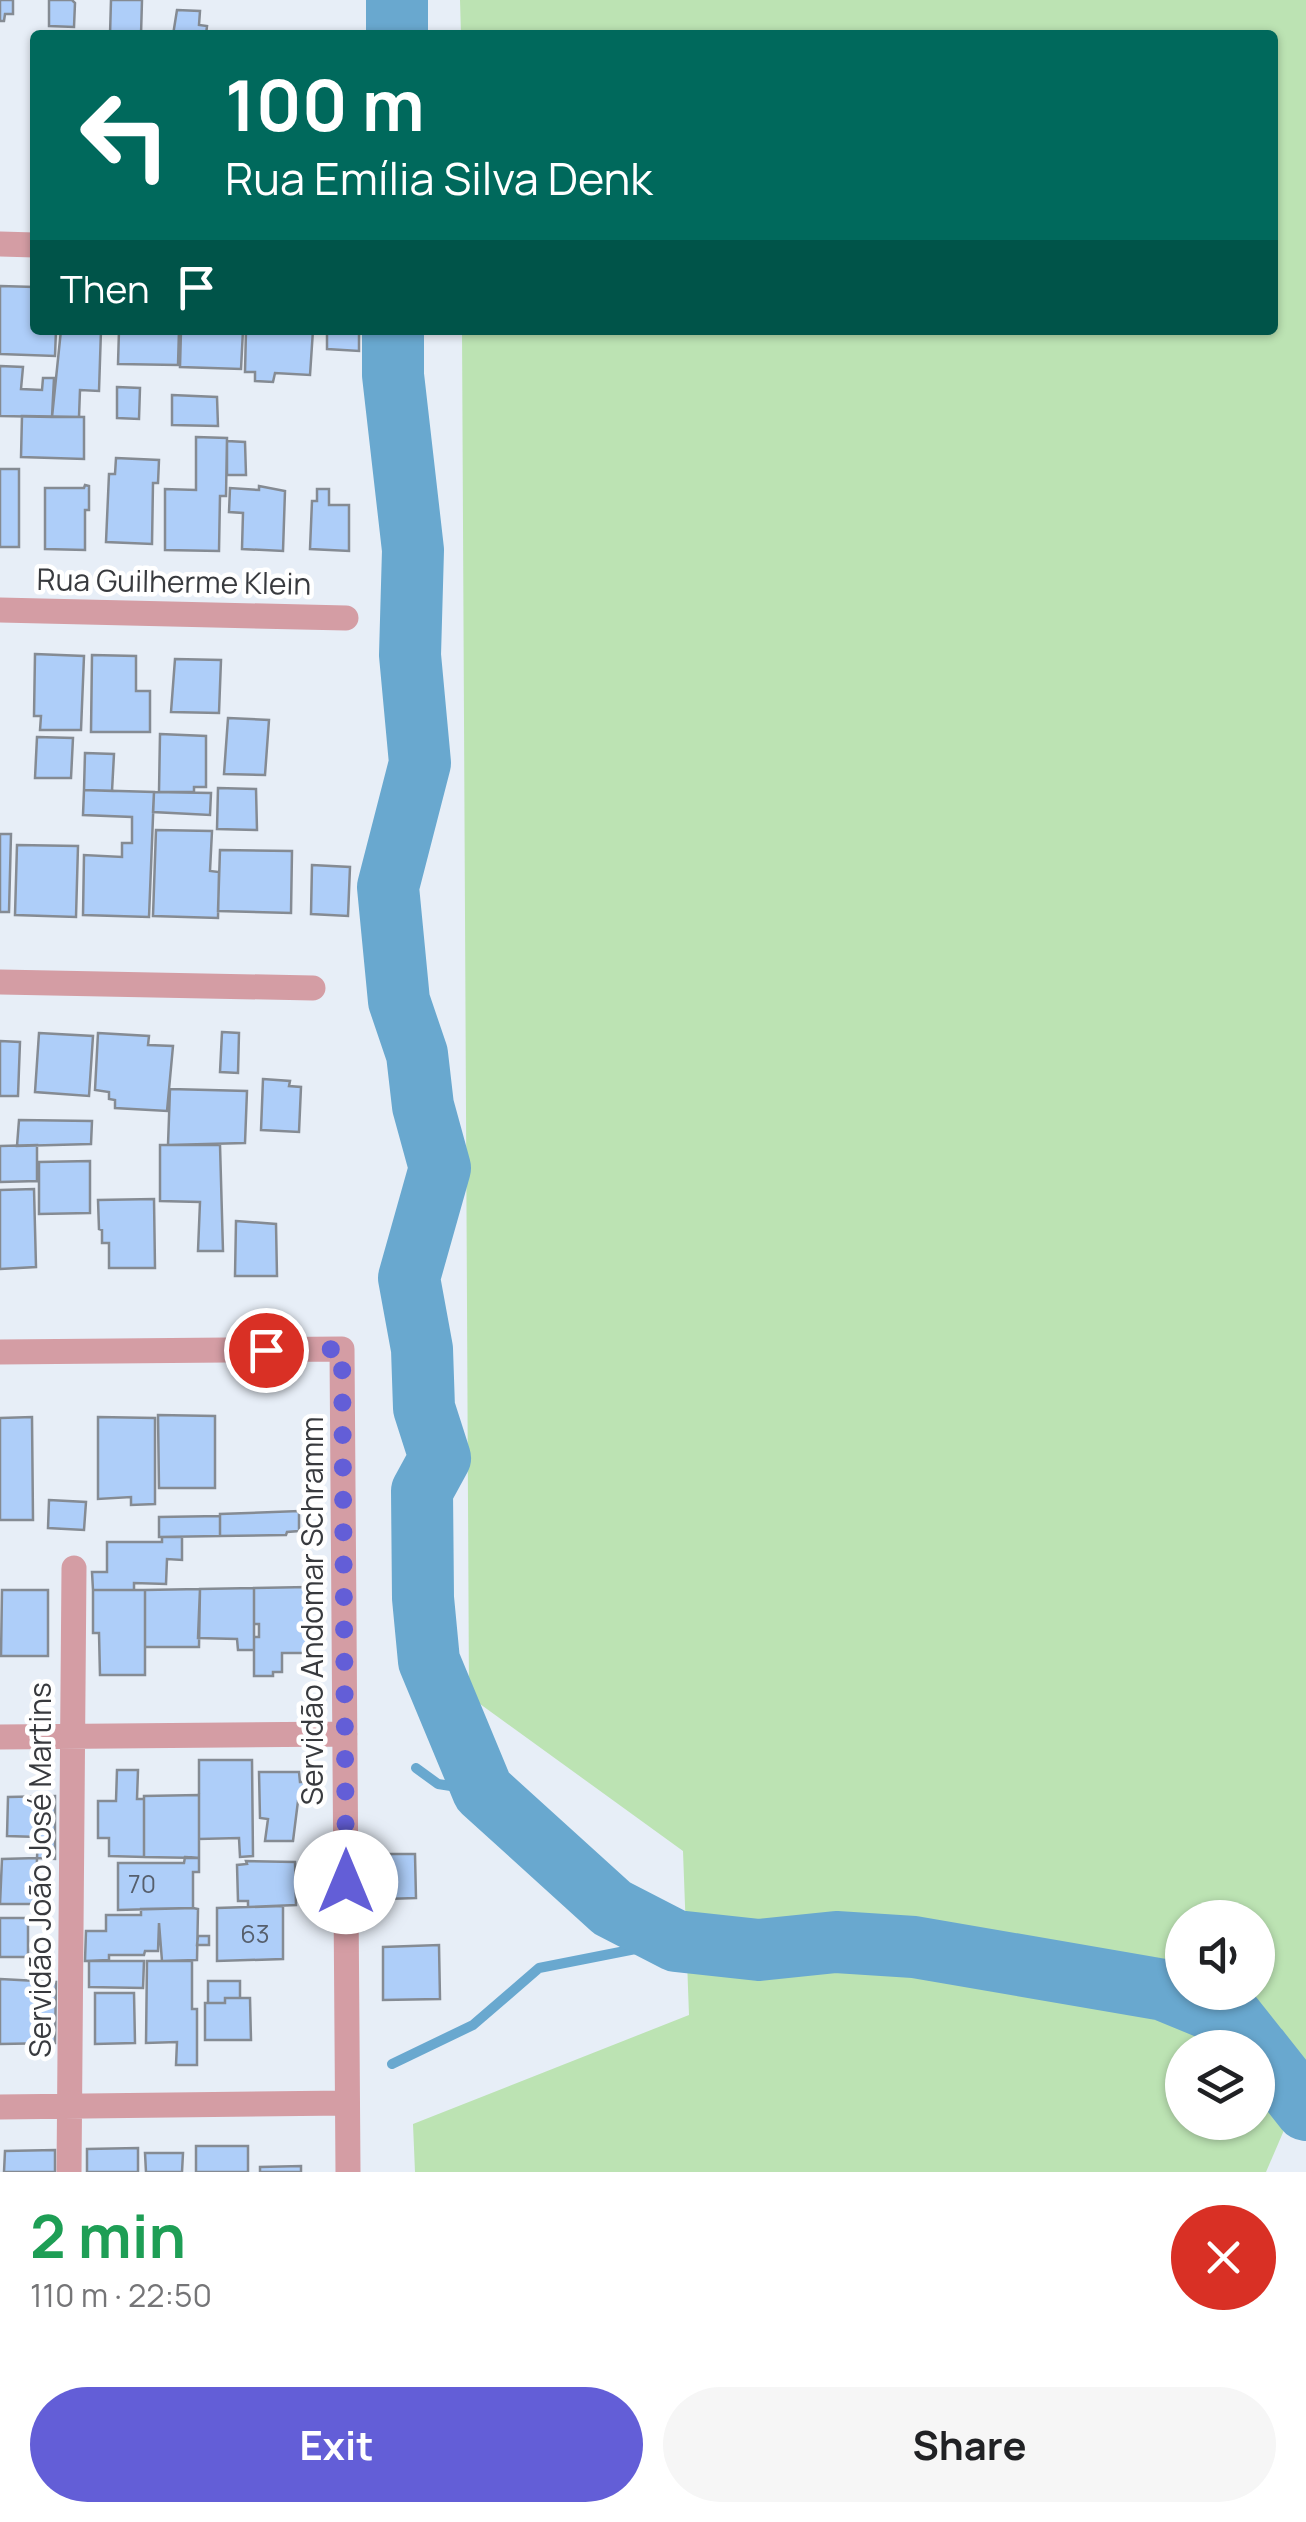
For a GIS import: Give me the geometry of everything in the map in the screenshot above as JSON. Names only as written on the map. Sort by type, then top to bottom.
[{"type":"street","points":[[0,244],[30,245]]},
{"type":"street","name":"Rua Guilherme Klein","points":[[0,610],[346,618]]},
{"type":"street","points":[[0,982],[313,988]]},
{"type":"street","name":"Servidão Andomar Schramm","points":[[0,1352],[342,1349],[348,2172]]},
{"type":"street","name":"Servidão João José Martins","points":[[68,2172],[74,1568]]},
{"type":"street","points":[[0,1737],[345,1734]]},
{"type":"street","points":[[0,2107],[347,2103]]},
{"type":"green space","points":[[460,0],[1306,0],[1306,2079],[1266,2172],[415,2172],[413,2124],[689,2015],[683,1851],[469,1696],[462,335],[1278,335],[1278,30],[461,30]]},
{"type":"building","points":[[0,0],[13,0],[13,14],[5,14],[4,21],[0,21]]},
{"type":"building","points":[[49,0],[75,3],[74,27],[49,26]]},
{"type":"building","points":[[111,0],[142,0],[141,30],[110,30]]},
{"type":"building","points":[[177,10],[200,11],[199,25],[207,26],[207,30],[174,30]]},
{"type":"building","points":[[0,286],[30,287],[30,335],[56,335],[55,356],[0,354]]},
{"type":"building","points":[[60,335],[101,335],[99,391],[80,390],[79,417],[52,417]]},
{"type":"building","points":[[119,335],[179,335],[178,365],[118,364]]},
{"type":"building","points":[[181,335],[243,335],[241,369],[180,367]]},
{"type":"building","points":[[246,335],[313,335],[310,375],[275,373],[273,382],[255,381],[255,372],[245,372]]},
{"type":"building","points":[[327,335],[359,335],[359,351],[327,349]]},
{"type":"building","points":[[0,366],[23,367],[21,389],[42,390],[43,378],[54,378],[52,417],[0,416]]},
{"type":"building","points":[[117,387],[140,388],[139,419],[117,418]]},
{"type":"building","points":[[172,395],[217,397],[218,426],[172,425]]},
{"type":"building","points":[[22,416],[84,417],[84,459],[21,457]]},
{"type":"building","points":[[196,437],[227,438],[226,496],[220,496],[219,551],[165,550],[165,489],[196,490]]},
{"type":"building","points":[[227,441],[245,442],[246,475],[227,475]]},
{"type":"building","points":[[116,458],[159,460],[158,483],[153,483],[152,544],[106,542],[109,474],[115,474]]},
{"type":"building","points":[[0,469],[19,469],[19,547],[0,547]]},
{"type":"building","points":[[89,486],[89,510],[85,510],[85,550],[45,549],[45,488]]},
{"type":"building","points":[[259,486],[285,491],[283,551],[242,549],[243,513],[229,512],[230,488],[259,490]]},
{"type":"building","points":[[317,489],[329,489],[329,505],[349,505],[349,551],[310,549],[312,501],[317,501]]},
{"type":"building","points":[[35,654],[84,656],[81,730],[40,730],[41,716],[34,716]]},
{"type":"building","points":[[92,655],[136,656],[136,691],[150,691],[150,732],[91,732]]},
{"type":"building","points":[[175,659],[221,660],[219,713],[171,712]]},
{"type":"building","points":[[228,718],[269,720],[265,775],[224,774]]},
{"type":"building","points":[[160,734],[206,736],[206,787],[194,787],[194,792],[159,792]]},
{"type":"building","points":[[37,737],[73,738],[71,778],[35,778]]},
{"type":"building","points":[[85,753],[114,754],[112,791],[84,790]]},
{"type":"building","points":[[218,788],[256,789],[257,830],[217,829]]},
{"type":"building","points":[[84,790],[154,792],[149,917],[83,915],[84,855],[122,857],[122,843],[132,843],[132,817],[83,815]]},
{"type":"building","points":[[154,792],[211,793],[210,815],[153,812]]},
{"type":"building","points":[[156,830],[212,831],[210,871],[219,872],[218,918],[153,916]]},
{"type":"building","points":[[0,834],[11,834],[9,912],[0,912]]},
{"type":"building","points":[[17,845],[78,846],[76,917],[15,915]]},
{"type":"building","points":[[220,850],[292,851],[291,913],[218,911]]},
{"type":"building","points":[[312,865],[350,867],[348,916],[311,914]]},
{"type":"building","points":[[222,1032],[239,1033],[238,1073],[220,1072]]},
{"type":"building","points":[[39,1033],[93,1036],[89,1096],[35,1092]]},
{"type":"building","points":[[98,1033],[149,1036],[148,1045],[173,1046],[167,1111],[115,1108],[109,1092],[95,1090]]},
{"type":"building","points":[[0,1041],[20,1042],[18,1096],[0,1096]]},
{"type":"building","points":[[263,1079],[290,1081],[289,1086],[301,1087],[299,1132],[261,1130]]},
{"type":"building","points":[[170,1089],[247,1091],[245,1143],[168,1145]]},
{"type":"building","points":[[19,1120],[92,1121],[91,1144],[17,1146]]},
{"type":"building","points":[[37,1145],[37,1181],[0,1182],[0,1146]]},
{"type":"building","points":[[160,1145],[220,1145],[223,1251],[198,1251],[200,1202],[160,1201]]},
{"type":"building","points":[[90,1161],[90,1213],[39,1214],[39,1162]]},
{"type":"building","points":[[34,1189],[36,1267],[0,1269],[0,1190]]},
{"type":"building","points":[[154,1199],[155,1268],[109,1268],[109,1243],[102,1243],[98,1200]]},
{"type":"building","points":[[236,1221],[276,1224],[277,1276],[235,1276]]},
{"type":"building","points":[[158,1415],[215,1416],[215,1488],[159,1488]]},
{"type":"building","points":[[32,1417],[33,1520],[0,1520],[0,1418]]},
{"type":"building","points":[[98,1417],[155,1418],[155,1504],[131,1505],[131,1497],[98,1499]]},
{"type":"building","points":[[49,1500],[86,1502],[84,1530],[48,1528]]},
{"type":"building","points":[[299,1511],[299,1531],[286,1535],[220,1536],[220,1514]]},
{"type":"building","points":[[220,1516],[220,1536],[159,1537],[159,1517]]},
{"type":"building","points":[[162,1537],[182,1537],[182,1560],[167,1559],[166,1584],[134,1583],[134,1590],[93,1590],[92,1572],[107,1572],[107,1542],[162,1542]]},
{"type":"building","points":[[308,1587],[308,1653],[282,1653],[282,1672],[254,1676],[254,1637],[259,1637],[259,1624],[254,1624],[254,1588]]},
{"type":"building","points":[[254,1588],[254,1650],[238,1650],[237,1639],[198,1638],[200,1589]]},
{"type":"building","points":[[200,1589],[199,1647],[145,1647],[145,1590]]},
{"type":"building","points":[[2,1590],[48,1590],[48,1656],[1,1656]]},
{"type":"building","points":[[93,1590],[145,1590],[145,1675],[100,1675],[99,1633],[93,1633]]},
{"type":"building","points":[[199,1760],[252,1760],[253,1856],[240,1857],[239,1838],[199,1839]]},
{"type":"building","points":[[117,1770],[138,1770],[137,1799],[144,1799],[144,1857],[109,1856],[109,1838],[98,1838],[98,1801],[116,1801]]},
{"type":"building","points":[[259,1772],[299,1772],[300,1782],[310,1782],[311,1801],[298,1801],[293,1841],[265,1841],[268,1819],[260,1818]]},
{"type":"building","points":[[199,1795],[199,1858],[144,1857],[144,1796]]},
{"type":"building","points":[[55,1796],[55,1859],[37,1858],[38,1837],[7,1836],[8,1797]]},
{"type":"building","points":[[385,1854],[415,1854],[416,1898],[386,1899]]},
{"type":"building","points":[[185,1857],[199,1858],[199,1872],[193,1872],[193,1908],[118,1910],[118,1863],[184,1863]]},
{"type":"building","points":[[37,1858],[36,1904],[0,1904],[2,1859]]},
{"type":"building","points":[[246,1861],[295,1862],[296,1905],[248,1907],[248,1901],[238,1901],[237,1865],[247,1864]]},
{"type":"building","points":[[283,1906],[283,1959],[217,1961],[217,1908]]},
{"type":"building","points":[[141,1909],[198,1909],[197,1960],[162,1961],[159,1923],[158,1951],[85,1961],[86,1931],[106,1931],[106,1915],[141,1915]]},
{"type":"building","points":[[0,1918],[28,1918],[28,1957],[0,1957]]},
{"type":"building","points":[[198,1936],[209,1936],[209,1945],[197,1945]]},
{"type":"building","points":[[439,1945],[440,1999],[383,2000],[383,1947]]},
{"type":"building","points":[[89,1961],[144,1961],[143,1988],[89,1987]]},
{"type":"building","points":[[147,1961],[192,1961],[197,2065],[176,2065],[177,2042],[146,2043]]},
{"type":"building","points":[[0,1979],[56,1982],[55,2043],[0,2044]]},
{"type":"building","points":[[208,1981],[240,1981],[240,1998],[208,2003]]},
{"type":"building","points":[[95,1993],[134,1993],[135,2043],[95,2044]]},
{"type":"building","points":[[225,1998],[250,1998],[251,2040],[205,2040],[205,2003],[225,2003]]},
{"type":"building","points":[[196,2146],[248,2146],[248,2172],[196,2172]]},
{"type":"building","points":[[138,2148],[138,2172],[87,2172],[87,2149]]},
{"type":"building","points":[[55,2150],[55,2172],[4,2172],[5,2151]]},
{"type":"building","points":[[145,2153],[183,2153],[182,2172],[146,2172]]},
{"type":"building","points":[[301,2166],[301,2172],[260,2172],[260,2167]]},
{"type":"waterway","points":[[397,0],[397,30]]},
{"type":"waterway","points":[[393,335],[393,375],[413,550],[410,655],[420,763],[388,887],[399,1001],[417,1054],[423,1106],[440,1168],[409,1278],[422,1349],[424,1408],[440,1458],[422,1491],[423,1598],[429,1661],[483,1791],[612,1908],[676,1941],[759,1950],[836,1942],[914,1947],[1164,1990],[1234,2019],[1243,2030]]},
{"type":"waterway","points":[[416,1768],[438,1784],[483,1791]]},
{"type":"waterway","points":[[392,2064],[473,2025],[539,1968],[676,1941]]},
{"type":"waterway","points":[[1275,2071],[1306,2110]]},
{"type":"route","points":[[266,1350],[342,1349],[346,1882]]}]
